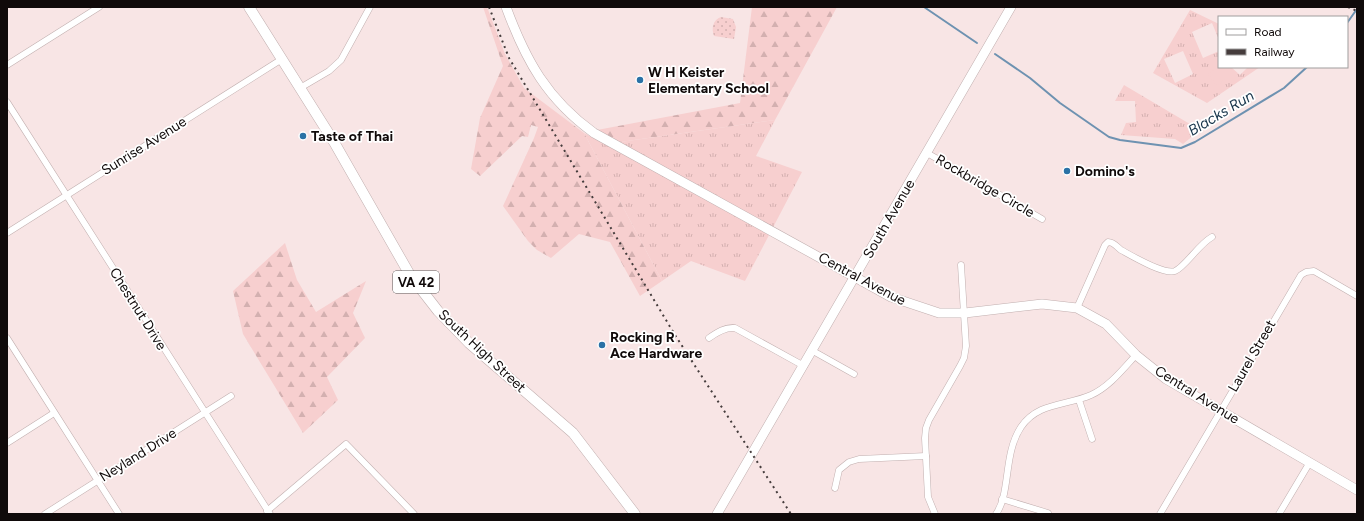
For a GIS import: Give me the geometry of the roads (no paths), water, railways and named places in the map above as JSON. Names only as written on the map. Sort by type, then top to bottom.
[{"type":"main road","name":"South High Street","points":[[250,7],[334,142],[410,275],[434,305],[470,343],[573,433],[635,514]]},
{"type":"street","points":[[7,65],[99,7]]},
{"type":"street","points":[[300,88],[328,71],[341,60],[370,7]]},
{"type":"street","name":"Central Avenue","points":[[506,7],[536,72],[563,108],[579,122],[607,140],[856,276],[891,297],[910,305],[939,313],[965,314],[1042,304],[1077,308],[1106,324],[1136,355],[1166,379],[1357,490]]},
{"type":"street","name":"South Avenue","points":[[717,514],[1012,7]]},
{"type":"street","name":"Sunrise Avenue","points":[[7,233],[282,59]]},
{"type":"street","name":"Chestnut Drive","points":[[7,102],[268,512]]},
{"type":"street","name":"Rockbridge Circle","points":[[927,153],[1042,219]]},
{"type":"street","points":[[1077,308],[1105,244],[1111,242],[1119,249],[1163,271],[1171,272],[1180,268],[1190,256],[1212,238]]},
{"type":"street","points":[[935,514],[928,497],[925,438],[929,420],[964,358],[966,346],[965,314],[961,265]]},
{"type":"street","name":"Laurel Street","points":[[1160,514],[1296,281],[1301,275],[1306,272],[1314,271],[1357,296]]},
{"type":"street","points":[[709,338],[718,332],[729,328],[735,328],[804,366]]},
{"type":"street","points":[[7,338],[118,514]]},
{"type":"street","points":[[813,351],[854,374]]},
{"type":"street","points":[[996,514],[1002,499],[1010,451],[1021,427],[1042,408],[1079,400],[1092,395],[1108,384],[1136,355]]},
{"type":"street","name":"Neyland Drive","points":[[45,514],[231,396]]},
{"type":"street","points":[[1079,400],[1092,439]]},
{"type":"street","points":[[7,443],[54,413]]},
{"type":"street","points":[[268,512],[346,444],[414,514]]},
{"type":"street","points":[[835,488],[839,470],[853,460],[926,456]]},
{"type":"street","points":[[1279,514],[1310,462]]},
{"type":"street","points":[[1002,499],[1048,513]]},
{"type":"waterway","name":"Blacks Run","points":[[924,7],[977,43]]},
{"type":"waterway","name":"Blacks Run","points":[[1348,22],[1357,9]]},
{"type":"waterway","name":"Blacks Run","points":[[995,54],[1030,78],[1060,103],[1109,137],[1120,140],[1181,148],[1195,142],[1284,88],[1306,68]]},
{"type":"railway","points":[[489,7],[509,58],[675,335],[791,514]]},
{"type":"railway","points":[[1348,7],[1357,11]]},
{"type":"place","name":"W H Keister Elementary School","points":[[640,80]]},
{"type":"place","name":"Taste of Thai","points":[[303,136]]},
{"type":"place","name":"Domino's","points":[[1067,171]]},
{"type":"place","name":"Rocking R Ace Hardware","points":[[602,345]]}]
